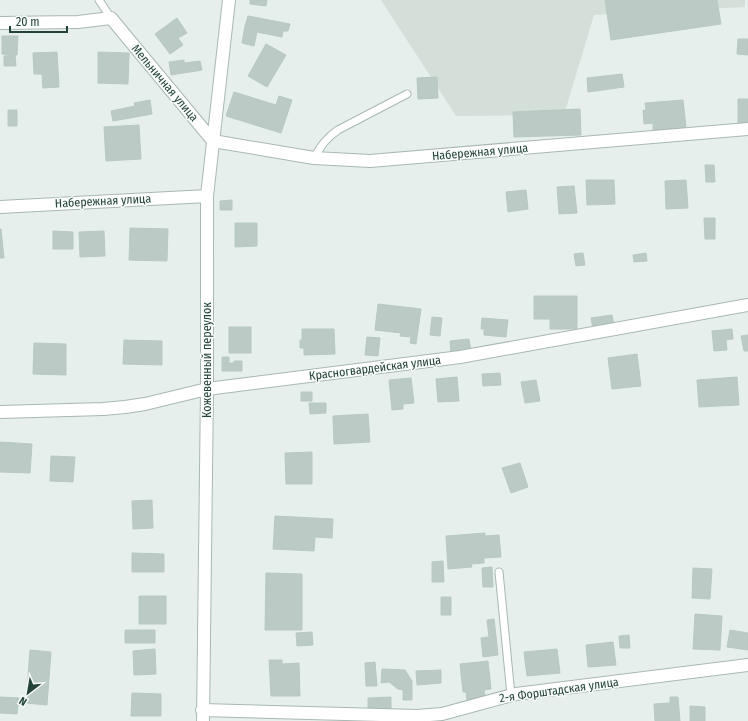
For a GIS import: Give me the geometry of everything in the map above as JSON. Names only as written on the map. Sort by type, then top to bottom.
[{"type":"street","name":"Кожевенный переулок","points":[[203,715],[208,389],[207,196],[229,0]]},
{"type":"street","points":[[0,22],[78,22],[111,18]]},
{"type":"street","name":"Мельничная улица","points":[[111,18],[213,141]]},
{"type":"street","name":"Набережная улица","points":[[213,141],[314,158],[370,161],[748,129]]},
{"type":"street","name":"Набережная улица","points":[[0,207],[207,196]]},
{"type":"street","name":"Красногвардейская улица","points":[[0,412],[125,407],[145,404],[208,389],[460,357],[748,305]]},
{"type":"street","name":"2-я Форштадская улица","points":[[203,715],[417,716],[442,714],[512,695],[748,665]]},
{"type":"lane","points":[[99,0],[111,18]]},
{"type":"lane","points":[[314,158],[321,145],[328,137],[407,94]]},
{"type":"lane","points":[[499,572],[512,695]]},
{"type":"shaded area","points":[[381,0],[745,0],[745,7],[594,15],[564,115],[456,116]]},
{"type":"building","points":[[250,0],[267,0],[266,6],[250,4]]},
{"type":"building","points":[[605,0],[717,0],[721,24],[611,40]]},
{"type":"building","points":[[248,16],[290,24],[288,31],[283,31],[282,37],[257,32],[254,46],[242,43]]},
{"type":"building","points":[[177,18],[187,33],[178,38],[183,45],[170,54],[155,34]]},
{"type":"building","points":[[2,36],[18,36],[17,55],[2,54]]},
{"type":"building","points":[[738,39],[748,39],[748,55],[737,54]]},
{"type":"building","points":[[266,44],[286,55],[267,87],[248,76]]},
{"type":"building","points":[[57,52],[59,87],[43,88],[42,74],[34,74],[33,53]]},
{"type":"building","points":[[98,52],[129,53],[128,84],[98,83]]},
{"type":"building","points":[[15,55],[16,66],[4,66],[4,56]]},
{"type":"building","points":[[184,60],[184,63],[200,61],[202,70],[171,75],[169,62]]},
{"type":"building","points":[[622,74],[624,87],[588,92],[587,78]]},
{"type":"building","points":[[437,77],[438,98],[418,99],[417,78]]},
{"type":"building","points":[[234,92],[276,105],[279,96],[292,100],[281,133],[226,116]]},
{"type":"building","points":[[738,99],[748,99],[748,123],[738,123]]},
{"type":"building","points":[[150,100],[152,114],[113,121],[111,111],[135,106],[134,103]]},
{"type":"building","points":[[683,100],[686,127],[653,130],[653,123],[644,124],[643,110],[646,111],[645,103]]},
{"type":"building","points":[[580,109],[581,135],[514,137],[513,112]]},
{"type":"building","points":[[8,110],[17,110],[17,126],[8,126]]},
{"type":"building","points":[[139,125],[141,159],[106,161],[104,127]]},
{"type":"building","points":[[705,165],[714,165],[715,182],[706,182]]},
{"type":"building","points":[[586,180],[614,180],[615,204],[587,205]]},
{"type":"building","points":[[686,180],[688,208],[666,209],[665,181]]},
{"type":"building","points":[[574,186],[577,213],[559,214],[557,187]]},
{"type":"building","points":[[526,190],[528,209],[508,212],[506,192]]},
{"type":"building","points":[[232,200],[232,210],[220,210],[220,201]]},
{"type":"building","points":[[704,218],[715,218],[715,239],[705,239]]},
{"type":"building","points":[[235,223],[257,223],[257,246],[235,247]]},
{"type":"building","points":[[130,228],[168,229],[167,261],[129,260]]},
{"type":"building","points":[[1,229],[4,258],[0,258]]},
{"type":"building","points":[[53,231],[73,232],[73,249],[53,249]]},
{"type":"building","points":[[104,231],[105,256],[80,257],[79,232]]},
{"type":"building","points":[[583,253],[585,265],[576,266],[574,254]]},
{"type":"building","points":[[646,253],[647,261],[634,262],[633,255]]},
{"type":"building","points":[[534,296],[550,296],[550,319],[534,319]]},
{"type":"building","points":[[550,296],[577,296],[577,329],[550,329]]},
{"type":"building","points":[[378,304],[421,309],[416,344],[410,343],[411,337],[400,336],[401,333],[375,330]]},
{"type":"building","points":[[612,315],[614,326],[593,329],[591,318]]},
{"type":"building","points":[[432,317],[442,318],[440,336],[430,335]]},
{"type":"building","points":[[482,318],[508,320],[506,337],[484,335],[484,329],[481,329]]},
{"type":"building","points":[[229,327],[251,327],[251,353],[229,353]]},
{"type":"building","points":[[302,329],[334,329],[335,354],[304,355],[304,348],[300,348]]},
{"type":"building","points":[[732,329],[733,339],[726,340],[727,350],[714,351],[712,331]]},
{"type":"building","points":[[748,335],[748,351],[744,351],[741,336]]},
{"type":"building","points":[[367,337],[380,338],[378,356],[365,355]]},
{"type":"building","points":[[469,339],[471,351],[451,353],[450,341]]},
{"type":"building","points":[[124,340],[162,341],[162,365],[123,364]]},
{"type":"building","points":[[34,343],[66,344],[66,375],[33,374]]},
{"type":"building","points":[[637,354],[641,386],[612,389],[608,358]]},
{"type":"building","points":[[222,357],[229,357],[229,363],[234,363],[234,361],[242,361],[242,371],[222,371]]},
{"type":"building","points":[[500,373],[501,385],[483,386],[482,374]]},
{"type":"building","points":[[457,377],[459,401],[438,402],[436,379]]},
{"type":"building","points":[[737,377],[739,405],[699,407],[697,380]]},
{"type":"building","points":[[411,378],[414,403],[403,404],[403,409],[392,410],[389,380]]},
{"type":"building","points":[[536,380],[540,401],[525,403],[521,382]]},
{"type":"building","points":[[301,392],[312,392],[312,401],[301,401]]},
{"type":"building","points":[[309,403],[326,403],[326,413],[310,414]]},
{"type":"building","points":[[368,414],[370,442],[334,444],[333,416]]},
{"type":"building","points":[[0,442],[32,444],[30,473],[0,472]]},
{"type":"building","points":[[312,452],[312,484],[286,484],[285,453]]},
{"type":"building","points":[[51,456],[75,457],[73,482],[50,481]]},
{"type":"building","points":[[520,463],[528,487],[511,493],[502,468]]},
{"type":"building","points":[[152,500],[153,528],[133,529],[132,501]]},
{"type":"building","points":[[275,516],[333,519],[332,538],[315,537],[314,551],[273,549]]},
{"type":"building","points":[[485,533],[485,536],[499,535],[501,557],[484,558],[484,563],[471,564],[472,567],[448,569],[446,536]]},
{"type":"building","points":[[132,553],[164,554],[164,572],[132,572]]},
{"type":"building","points":[[443,561],[444,582],[432,582],[432,562]]},
{"type":"building","points":[[492,567],[493,587],[483,587],[482,568]]},
{"type":"building","points":[[693,568],[712,569],[710,599],[692,598]]},
{"type":"building","points":[[266,573],[302,574],[302,630],[265,630]]},
{"type":"building","points":[[139,596],[166,596],[166,624],[139,624]]},
{"type":"building","points":[[441,597],[451,597],[451,615],[441,615]]},
{"type":"building","points":[[695,614],[722,616],[720,650],[693,649]]},
{"type":"building","points":[[494,619],[496,636],[489,637],[487,620]]},
{"type":"building","points":[[125,630],[155,630],[155,643],[125,643]]},
{"type":"building","points":[[730,630],[748,633],[748,650],[727,647]]},
{"type":"building","points":[[312,632],[313,645],[297,646],[296,633]]},
{"type":"building","points":[[629,635],[630,648],[620,648],[619,636]]},
{"type":"building","points":[[496,636],[498,655],[483,657],[481,638]]},
{"type":"building","points":[[613,642],[616,665],[588,667],[586,645]]},
{"type":"building","points":[[155,649],[156,674],[134,675],[133,651]]},
{"type":"building","points":[[557,649],[560,673],[527,676],[524,652]]},
{"type":"building","points":[[30,650],[51,652],[47,705],[26,703]]},
{"type":"building","points":[[269,660],[282,660],[282,664],[299,663],[300,696],[271,696]]},
{"type":"building","points":[[488,661],[491,689],[484,690],[485,698],[467,700],[466,692],[463,692],[460,664]]},
{"type":"building","points":[[375,662],[377,686],[366,686],[365,663]]},
{"type":"building","points":[[382,669],[405,670],[412,681],[412,700],[403,700],[403,690],[398,689],[389,682],[381,683]]},
{"type":"building","points":[[441,670],[441,683],[417,685],[416,671]]},
{"type":"building","points":[[132,693],[161,694],[161,716],[131,716]]},
{"type":"building","points":[[0,697],[19,698],[17,714],[0,713]]},
{"type":"building","points":[[391,697],[391,710],[368,710],[368,698]]},
{"type":"building","points":[[670,697],[678,697],[680,721],[655,721],[654,704],[670,703]]},
{"type":"building","points":[[690,706],[705,707],[705,721],[690,721]]}]
